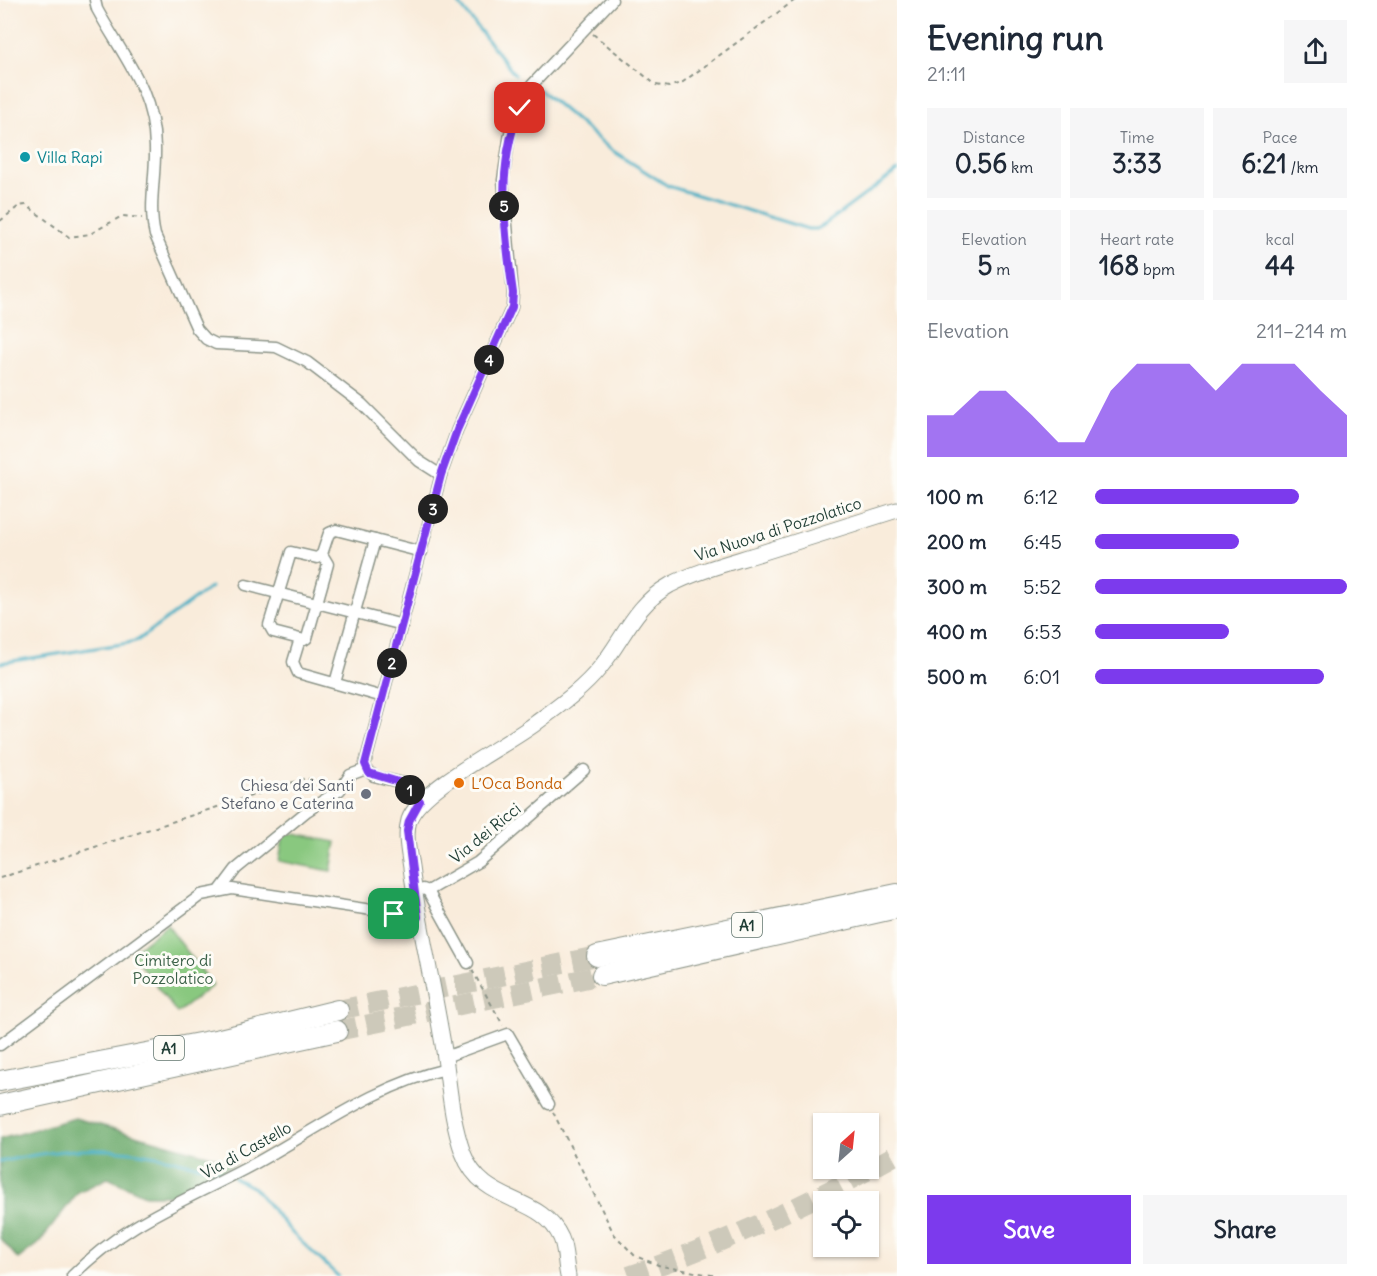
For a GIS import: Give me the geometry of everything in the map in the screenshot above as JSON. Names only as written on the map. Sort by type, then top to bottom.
[{"type":"highway","name":"A1","points":[[597,956],[897,894]]},
{"type":"highway","name":"A1","points":[[602,975],[897,908]]},
{"type":"highway","name":"A1","points":[[0,1081],[220,1039],[338,1011]]},
{"type":"highway","name":"A1","points":[[0,1105],[337,1031]]},
{"type":"main road","name":"Via Nuova di Pozzolatico","points":[[420,801],[444,782],[516,738],[587,681],[604,662],[634,615],[650,599],[671,585],[711,569],[897,510]]},
{"type":"main road","points":[[420,801],[409,821],[407,831],[421,890],[418,917],[456,1132],[468,1164],[488,1187],[538,1212],[551,1222],[563,1246],[568,1276]]},
{"type":"street","points":[[95,0],[101,17],[147,97],[155,147],[151,218],[155,235],[197,329],[206,339],[216,344],[263,346],[289,351],[362,404],[418,461],[441,475]]},
{"type":"street","points":[[420,801],[402,783],[374,776],[366,769],[366,758],[441,475],[457,430],[512,307],[513,293],[503,180],[510,133],[527,92],[612,0]]},
{"type":"street","points":[[322,554],[327,564],[307,638],[300,639],[270,629],[269,625],[291,552],[317,558],[322,554],[329,533],[336,530],[422,552]]},
{"type":"street","points":[[335,683],[375,540]]},
{"type":"street","points":[[246,585],[403,625]]},
{"type":"street","points":[[300,639],[293,662],[294,669],[298,673],[382,697]]},
{"type":"street","points":[[221,889],[236,868],[307,811],[340,790],[350,775],[366,769]]},
{"type":"street","name":"Via dei Ricci","points":[[421,890],[478,862],[584,770]]},
{"type":"street","points":[[0,1045],[201,894],[221,889],[418,917]]},
{"type":"street","points":[[421,890],[468,963]]},
{"type":"street","points":[[508,1034],[549,1104]]},
{"type":"street","name":"Via di Castello","points":[[72,1276],[97,1250],[160,1211],[194,1196],[397,1083],[508,1034]]},
{"type":"path","points":[[586,28],[656,85],[669,87],[682,82],[795,0]]},
{"type":"path","points":[[0,221],[19,206],[26,206],[69,237],[90,234],[122,216],[151,218]]},
{"type":"path","points":[[0,878],[306,778],[340,790]]},
{"type":"path","points":[[468,963],[508,1034]]},
{"type":"path","points":[[549,1104],[614,1234],[635,1256],[661,1266],[717,1276]]},
{"type":"green space","points":[[284,832],[336,842],[331,871],[279,861]]},
{"type":"green space","name":"Cimitero di Pozzolatico","points":[[167,925],[213,985],[177,1013],[131,953]]},
{"type":"green space","points":[[75,1118],[236,1163],[174,1195],[145,1195],[108,1178],[78,1192],[40,1242],[18,1259],[0,1238],[0,1139]]},
{"type":"waterway","points":[[456,0],[515,75]]},
{"type":"waterway","points":[[537,87],[610,149],[668,186],[808,229],[817,229],[824,225],[897,171]]},
{"type":"waterway","points":[[0,663],[138,640],[211,587]]},
{"type":"waterway","points":[[0,1162],[69,1150],[114,1150],[159,1156],[228,1175]]},
{"type":"waterway","points":[[234,1178],[254,1188],[293,1234],[338,1276]]},
{"type":"tunnel","points":[[338,1010],[597,956]]},
{"type":"tunnel","points":[[337,1031],[602,975]]},
{"type":"tunnel","points":[[629,1276],[664,1264],[766,1221],[897,1154]]},
{"type":"place","name":"Villa Rapi","points":[[25,157]]},
{"type":"place","name":"L’Oca Bonda","points":[[459,783]]},
{"type":"place","name":"Chiesa dei Santi Stefano e Caterina","points":[[366,794]]},
{"type":"route","points":[[394,914],[418,917],[407,831],[409,821],[420,801],[399,781],[369,773],[365,764],[441,475],[457,430],[512,307],[513,293],[504,212],[503,180],[510,133],[520,108]]}]
